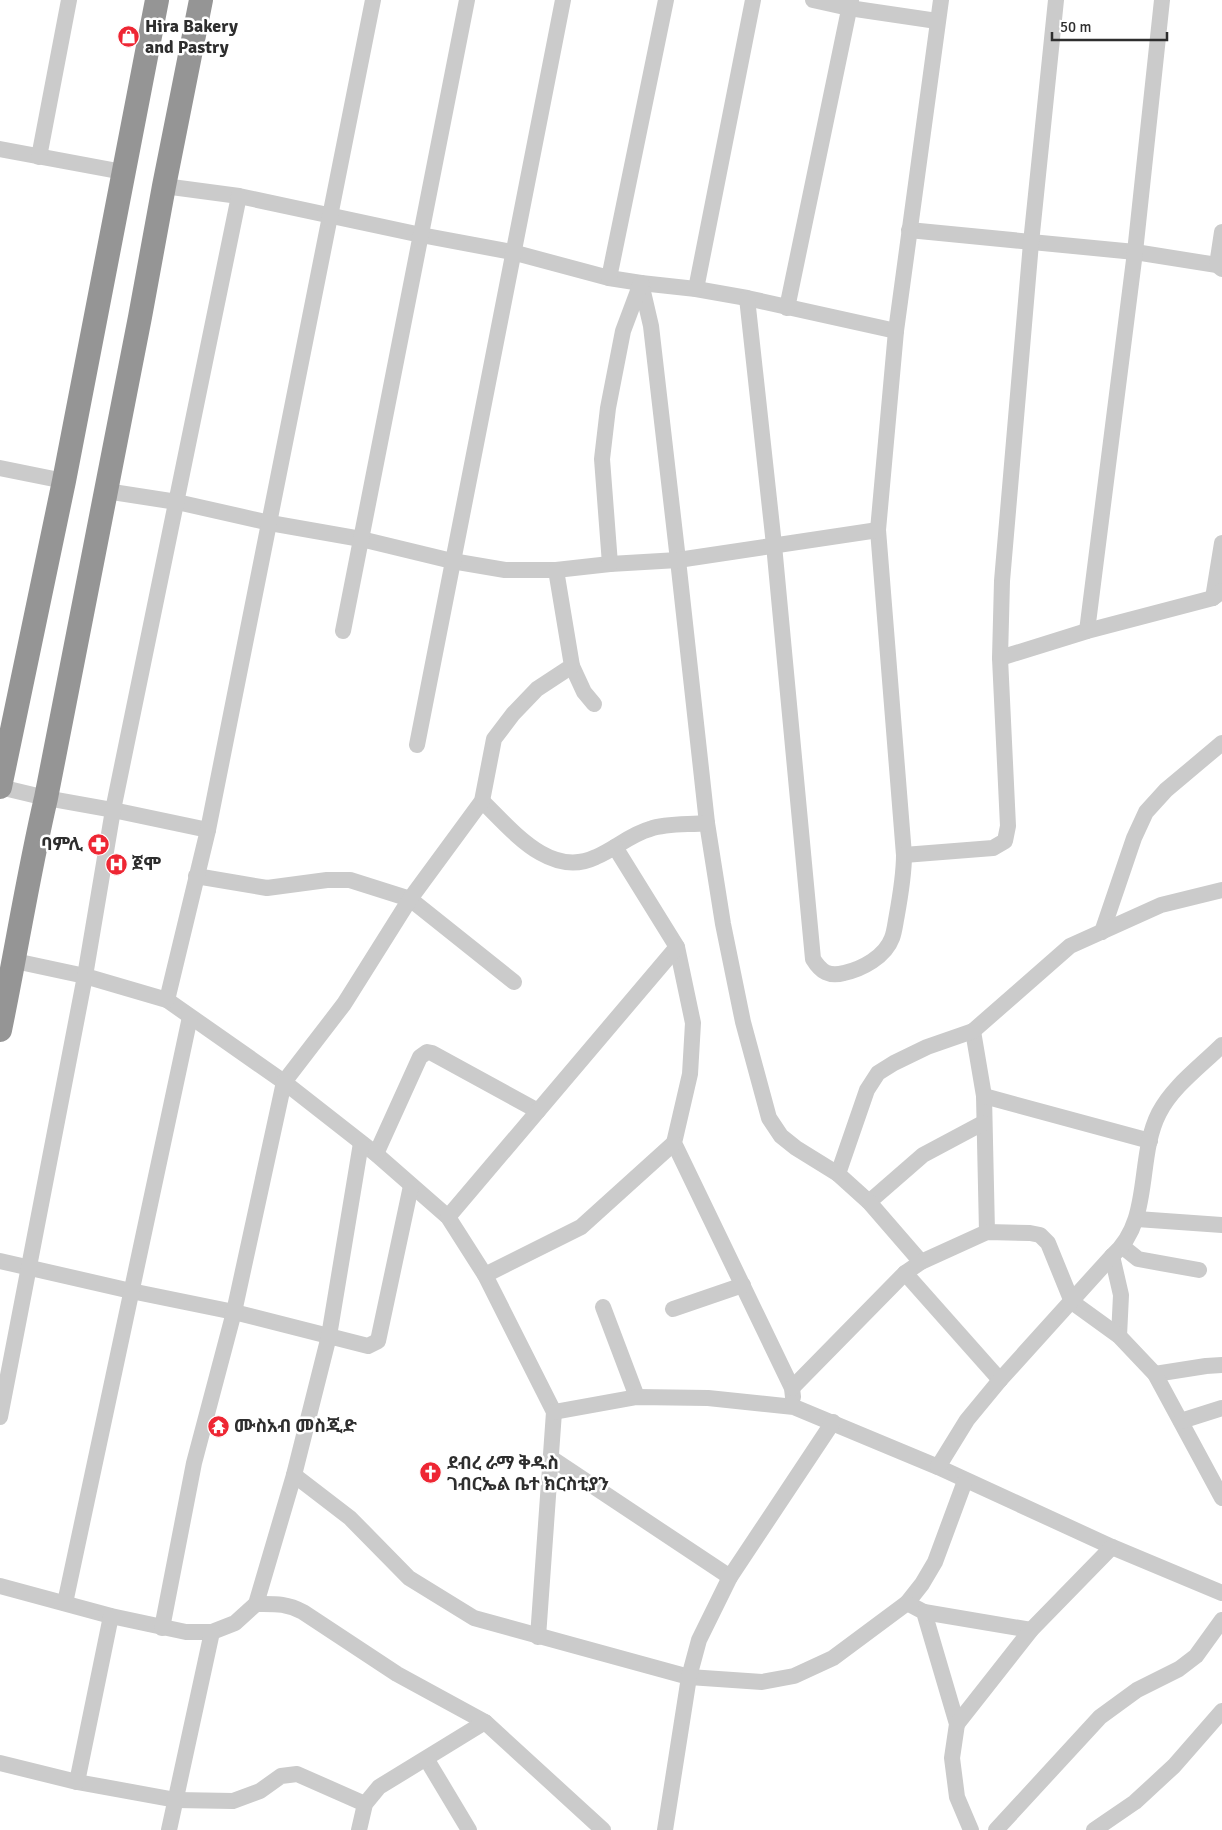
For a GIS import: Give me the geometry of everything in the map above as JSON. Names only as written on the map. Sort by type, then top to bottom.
[{"type":"highway","points":[[0,787],[64,481],[157,0]]},
{"type":"highway","points":[[0,1030],[15,960],[32,856],[46,798],[201,0]]},
{"type":"street","points":[[39,157],[69,0]]},
{"type":"street","points":[[167,1000],[208,830],[373,0]]},
{"type":"street","points":[[344,631],[468,0]]},
{"type":"street","points":[[417,745],[512,252],[563,0]]},
{"type":"street","points":[[609,278],[666,0]]},
{"type":"street","points":[[696,289],[753,0]]},
{"type":"street","points":[[813,0],[850,4],[937,20]]},
{"type":"street","points":[[747,298],[774,545],[813,959],[818,968],[826,974],[836,975],[856,970],[871,962],[892,939],[904,881],[904,855],[878,530],[896,331],[941,0]]},
{"type":"street","points":[[904,855],[993,848],[1005,841],[1008,826],[1000,658],[1002,581],[1031,243],[1056,0]]},
{"type":"street","points":[[1087,631],[1135,252],[1162,0]]},
{"type":"street","points":[[787,308],[850,4]]},
{"type":"street","points":[[0,149],[123,172]]},
{"type":"street","points":[[164,186],[239,196],[421,235],[512,252],[609,278],[696,289],[747,298],[896,331]]},
{"type":"street","points":[[0,1417],[85,976],[113,810],[239,196]]},
{"type":"street","points":[[909,230],[1135,252],[1219,267],[1222,232]]},
{"type":"street","points":[[641,283],[651,326],[707,823],[723,924],[742,1022],[769,1118],[781,1136],[788,1142],[838,1174],[869,1202],[921,1262]]},
{"type":"street","points":[[610,564],[602,459],[608,408],[623,330],[641,283]]},
{"type":"street","points":[[0,468],[64,481]]},
{"type":"street","points":[[106,491],[177,502],[270,523],[361,539],[452,561],[505,570],[556,570],[610,564],[678,560],[878,530]]},
{"type":"street","points":[[1000,658],[1087,631],[1217,595],[1222,543]]},
{"type":"street","points":[[556,570],[572,666],[584,692],[594,704]]},
{"type":"street","points":[[162,1628],[194,1463],[234,1312],[284,1082],[344,1004],[410,899],[482,801],[494,739],[513,714],[537,688],[572,666]]},
{"type":"street","points":[[1102,932],[1134,838],[1146,812],[1166,790],[1222,743]]},
{"type":"street","points":[[0,787],[208,830]]},
{"type":"street","points":[[482,801],[530,847],[551,858],[574,864],[595,858],[637,834],[652,828],[707,823]]},
{"type":"street","points":[[485,1275],[581,1227],[674,1142],[690,1074],[693,1023],[677,947],[616,847]]},
{"type":"street","points":[[196,876],[267,888],[327,880],[350,880],[410,899],[514,982]]},
{"type":"street","points":[[838,1174],[867,1090],[878,1073],[927,1047],[973,1030],[1070,946],[1161,905],[1222,890]]},
{"type":"street","points":[[448,1217],[677,947]]},
{"type":"street","points":[[15,960],[85,976],[167,1000],[284,1082],[376,1154],[448,1217],[485,1275],[554,1412],[538,1637]]},
{"type":"street","points":[[65,1603],[130,1291],[190,1017]]},
{"type":"street","points":[[973,1030],[984,1096],[983,1123],[987,1232]]},
{"type":"street","points":[[938,1467],[967,1420],[1000,1380],[1117,1252],[1137,1219],[1150,1142],[1159,1113],[1175,1090],[1222,1045]]},
{"type":"street","points":[[376,1154],[420,1057],[427,1052],[538,1111]]},
{"type":"street","points":[[984,1096],[1150,1142]]},
{"type":"street","points":[[869,1202],[923,1155],[983,1123]]},
{"type":"street","points":[[674,1142],[792,1388],[794,1407]]},
{"type":"street","points":[[0,1586],[111,1616],[186,1632],[212,1632],[234,1623],[256,1604],[294,1475],[329,1336],[361,1143]]},
{"type":"street","points":[[0,1261],[130,1291],[234,1312],[368,1346],[378,1341],[411,1186]]},
{"type":"street","points":[[1137,1219],[1222,1225]]},
{"type":"street","points":[[792,1388],[905,1273],[921,1262],[987,1232],[1040,1235],[1048,1243],[1072,1302],[1119,1336],[1155,1374],[1222,1498]]},
{"type":"street","points":[[1117,1252],[1138,1259],[1199,1270]]},
{"type":"street","points":[[1117,1252],[1121,1295],[1119,1336]]},
{"type":"street","points":[[905,1273],[1000,1380]]},
{"type":"street","points":[[673,1309],[744,1285]]},
{"type":"street","points":[[603,1307],[636,1396]]},
{"type":"street","points":[[1155,1374],[1222,1365]]},
{"type":"street","points":[[554,1412],[636,1396],[708,1398],[794,1407],[938,1467],[1112,1547],[1219,1588]]},
{"type":"street","points":[[1181,1421],[1222,1408]]},
{"type":"street","points":[[666,1830],[688,1677],[699,1640],[730,1578],[833,1422]]},
{"type":"street","points":[[551,1458],[730,1578]]},
{"type":"street","points":[[294,1475],[350,1518],[409,1578],[474,1618],[688,1677],[762,1682],[794,1676],[833,1658],[907,1603],[922,1584],[935,1562],[965,1481]]},
{"type":"street","points":[[957,1724],[1031,1630],[1112,1547]]},
{"type":"street","points":[[907,1603],[924,1612],[1031,1630]]},
{"type":"street","points":[[256,1604],[290,1605],[397,1674],[485,1722],[603,1830]]},
{"type":"street","points":[[924,1612],[957,1724],[952,1758],[958,1797],[970,1830]]},
{"type":"street","points":[[77,1782],[111,1616]]},
{"type":"street","points":[[996,1830],[1100,1717],[1137,1690],[1179,1669],[1196,1656],[1222,1620]]},
{"type":"street","points":[[169,1830],[212,1632]]},
{"type":"street","points":[[1094,1830],[1135,1802],[1174,1766],[1222,1711]]},
{"type":"street","points":[[360,1830],[365,1804],[379,1787],[427,1760],[485,1722]]},
{"type":"street","points":[[427,1760],[469,1830]]},
{"type":"street","points":[[0,1763],[77,1782],[176,1800],[234,1801],[260,1791],[281,1776],[297,1774],[365,1804]]},
{"type":"place","name":"Hira Bakery and Pastry","points":[[129,36]]},
{"type":"place","name":"ባምሊ","points":[[99,844]]},
{"type":"place","name":"ጀሞ","points":[[116,864]]},
{"type":"place","name":"ሙስአብ መስጂድ","points":[[218,1426]]},
{"type":"place","name":"ደብረ ራማ ቅዱስ ገብርኤል ቤተ ክርስቲያን","points":[[431,1473]]}]
